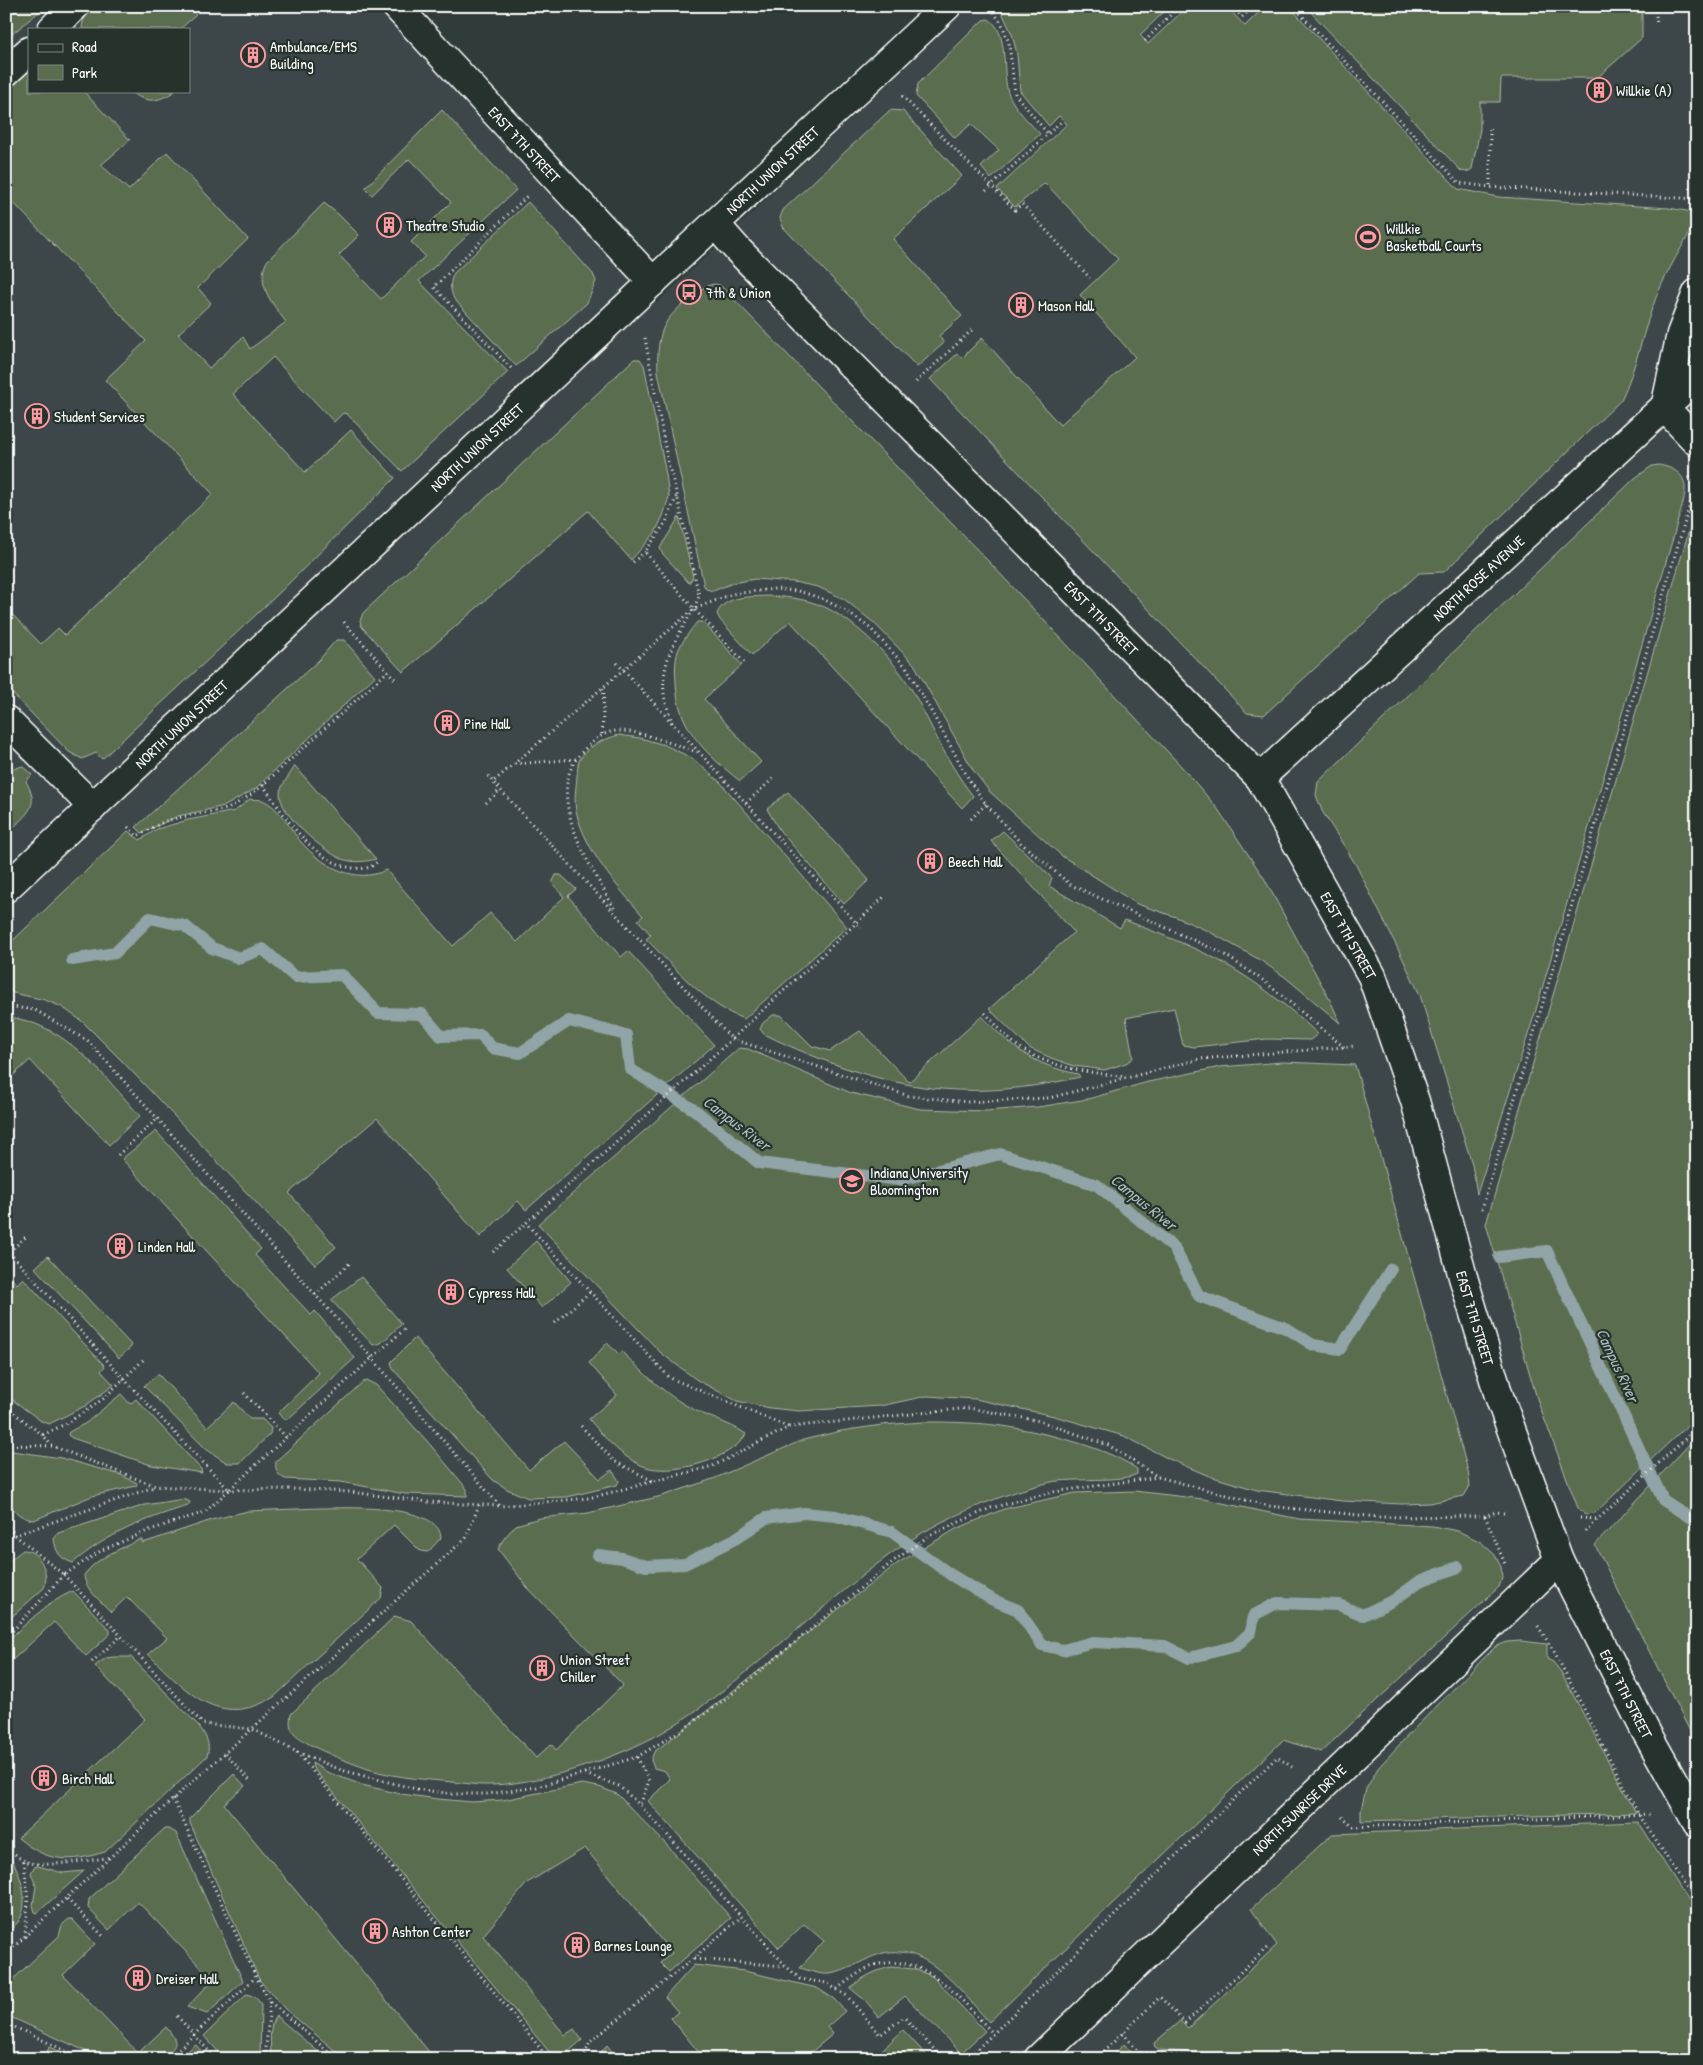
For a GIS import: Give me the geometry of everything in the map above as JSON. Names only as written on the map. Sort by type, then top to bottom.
[{"type":"street","points":[[53,28],[76,6]]},
{"type":"street","name":"EAST 7TH STREET","points":[[396,6],[652,282]]},
{"type":"street","name":"NORTH UNION STREET","points":[[6,888],[947,6]]},
{"type":"street","points":[[6,72],[28,52]]},
{"type":"street","name":"EAST 7TH STREET","points":[[715,224],[738,250],[1260,778],[1372,976],[1414,1100],[1463,1277],[1499,1396],[1542,1516],[1559,1560],[1645,1730],[1697,1823]]},
{"type":"street","points":[[1697,293],[1681,334],[1664,408],[1697,442]]},
{"type":"street","name":"NORTH ROSE AVENUE","points":[[1260,778],[1697,378]]},
{"type":"street","points":[[6,720],[93,807]]},
{"type":"street","name":"NORTH SUNRISE DRIVE","points":[[1038,2059],[1559,1560]]},
{"type":"path","points":[[1145,41],[1179,6]]},
{"type":"path","points":[[1232,6],[1242,17],[1254,6]]},
{"type":"path","points":[[1293,6],[1459,183],[1490,187],[1697,199]]},
{"type":"path","points":[[1655,6],[1657,25]]},
{"type":"path","points":[[992,8],[1002,24],[1009,43],[1015,94],[1048,134]]},
{"type":"path","points":[[902,95],[1015,210],[1022,204],[1090,278]]},
{"type":"path","points":[[986,191],[1063,120]]},
{"type":"path","points":[[1490,129],[1490,187]]},
{"type":"path","points":[[531,192],[434,287],[534,393]]},
{"type":"path","points":[[915,382],[973,328]]},
{"type":"path","points":[[645,338],[668,463],[677,495],[699,596],[694,609],[672,644],[665,667],[664,694],[673,724]]},
{"type":"path","points":[[1482,1211],[1697,484],[1685,473]]},
{"type":"path","points":[[633,562],[645,552],[666,522],[677,495]]},
{"type":"path","points":[[645,552],[694,609],[744,662]]},
{"type":"path","points":[[493,782],[694,609],[732,594],[775,589],[798,591],[821,598],[846,611],[870,628],[907,668],[970,783],[1021,843],[1071,886],[1222,953],[1264,981],[1345,1048]]},
{"type":"path","points":[[344,622],[395,679]]},
{"type":"path","points":[[617,663],[861,928]]},
{"type":"path","points":[[128,827],[137,836],[165,822],[191,815],[228,809],[255,792],[388,672]]},
{"type":"path","points":[[602,734],[604,686]]},
{"type":"path","points":[[616,913],[578,842],[566,800],[568,772],[576,759],[602,734],[619,731],[699,752]]},
{"type":"path","points":[[513,764],[576,759]]},
{"type":"path","points":[[488,776],[732,1039],[909,1096],[966,1102],[1049,1098],[1200,1059],[1356,1046]]},
{"type":"path","points":[[746,804],[775,776]]},
{"type":"path","points":[[263,785],[290,822],[317,852],[344,866],[364,869],[373,866],[378,861]]},
{"type":"path","points":[[486,803],[500,790]]},
{"type":"path","points":[[971,819],[986,804]]},
{"type":"path","points":[[6,826],[13,832]]},
{"type":"path","points":[[493,1252],[732,1039],[884,897]]},
{"type":"path","points":[[6,1006],[35,1010],[88,1041],[372,1358],[500,1506]]},
{"type":"path","points":[[985,1013],[1014,1043],[1033,1056],[1072,1070],[1129,1078]]},
{"type":"path","points":[[118,1155],[158,1118]]},
{"type":"path","points":[[526,1223],[670,1378],[789,1427]]},
{"type":"path","points":[[8,1253],[28,1235]]},
{"type":"path","points":[[6,1248],[8,1253],[124,1379],[229,1490]]},
{"type":"path","points":[[315,1294],[350,1263]]},
{"type":"path","points":[[555,1323],[590,1292]]},
{"type":"path","points":[[6,1638],[64,1575],[102,1550],[150,1530],[205,1512],[406,1328]]},
{"type":"path","points":[[43,1435],[69,1422],[103,1399],[144,1359]]},
{"type":"path","points":[[244,1393],[286,1437]]},
{"type":"path","points":[[6,1407],[43,1435],[52,1446]]},
{"type":"path","points":[[6,1445],[52,1446],[155,1486],[229,1490],[292,1489],[351,1492],[428,1502],[500,1506],[589,1498],[713,1466],[789,1427],[969,1408],[1040,1420],[1108,1445],[1158,1477],[1269,1506],[1378,1517],[1485,1516],[1496,1512],[1597,1519]]},
{"type":"path","points":[[581,1426],[614,1461],[654,1481]]},
{"type":"path","points":[[1559,1560],[1597,1519],[1696,1429]]},
{"type":"path","points":[[6,1523],[15,1535],[64,1575],[203,1724],[252,1729],[297,1752],[340,1770],[416,1789],[452,1794],[488,1794],[536,1787],[637,1758],[688,1726],[736,1691],[895,1560],[930,1535],[991,1508],[1044,1494],[1158,1477]]},
{"type":"path","points":[[6,1541],[15,1535],[155,1486]]},
{"type":"path","points":[[6,1954],[173,1799],[466,1538],[479,1505]]},
{"type":"path","points":[[1485,1516],[1520,1597],[1555,1653],[1639,1816],[1697,1903]]},
{"type":"path","points":[[92,1662],[121,1636]]},
{"type":"path","points":[[225,1752],[251,1782]]},
{"type":"path","points":[[297,1752],[549,2059]]},
{"type":"path","points":[[966,2059],[1276,1757],[1307,1778],[1317,1791],[1353,1827],[1639,1816]]},
{"type":"path","points":[[637,1758],[649,1781],[640,1805]]},
{"type":"path","points":[[584,1774],[619,1786],[640,1805],[740,1917],[800,1979],[826,1983],[837,1989],[847,1996],[880,2035],[904,2017],[943,2059]]},
{"type":"path","points":[[173,1799],[256,1976],[270,2001],[337,2059]]},
{"type":"path","points":[[8,1847],[24,1861],[49,1864],[77,1863],[110,1858]]},
{"type":"path","points":[[24,1861],[28,1900],[25,1938]]},
{"type":"path","points":[[67,1898],[103,1936]]},
{"type":"path","points":[[583,2059],[590,2042],[694,1958],[740,1917]]},
{"type":"path","points":[[1096,2059],[1160,1997],[1185,2023],[1269,1946]]},
{"type":"path","points":[[694,1958],[786,1966]]},
{"type":"path","points":[[837,1989],[859,1973],[876,1965],[889,1963],[907,1964],[921,1968],[936,1976],[993,2033]]},
{"type":"path","points":[[168,2059],[256,1976]]},
{"type":"path","points":[[265,2059],[270,2001]]},
{"type":"path","points":[[176,2016],[216,2059]]},
{"type":"path","points":[[6,2023],[83,2059]]},
{"type":"path","points":[[1123,2033],[1144,2059]]},
{"type":"path","points":[[1141,2053],[1206,2059]]},
{"type":"shaded area","name":"Indiana University Bloomington","points":[[6,6],[382,6],[657,303],[969,6],[1697,6],[1697,2059],[6,2059]]},
{"type":"green space","points":[[6,6],[46,6],[6,39]]},
{"type":"green space","points":[[95,6],[188,6],[196,15],[181,28],[82,28],[83,22]]},
{"type":"green space","points":[[999,6],[1170,6],[1140,35],[1148,44],[1188,6],[1226,6],[1245,26],[1265,6],[1289,6],[1458,189],[1498,197],[1669,208],[1692,212],[1697,220],[1657,295],[1621,400],[1444,572],[1419,573],[1264,715],[1247,713],[930,379],[957,354],[962,358],[982,338],[1060,425],[1135,357],[1080,295],[1118,259],[1045,183],[1015,207],[997,189],[1067,124],[1059,116],[1049,126],[1020,91],[1017,54],[1012,34]]},
{"type":"green space","points":[[1305,6],[1642,6],[1642,38],[1597,78],[1501,78],[1500,102],[1480,102],[1480,129],[1472,169],[1467,172],[1461,171]]},
{"type":"green space","points":[[988,19],[995,25],[1002,43],[1009,95],[1019,111],[1040,134],[991,179],[981,167],[999,150],[971,124],[955,138],[916,96],[918,84],[983,20]]},
{"type":"green space","points":[[28,70],[28,92],[84,92],[130,140],[101,165],[129,190],[167,152],[248,239],[198,288],[211,303],[178,334],[209,368],[243,337],[250,349],[286,322],[267,294],[263,278],[264,270],[267,261],[324,203],[359,235],[339,255],[381,299],[425,256],[411,242],[451,202],[409,159],[372,195],[365,188],[442,110],[516,190],[419,281],[508,372],[402,471],[347,414],[343,413],[334,422],[273,357],[233,394],[305,472],[351,430],[395,478],[277,595],[102,759],[96,753],[82,759],[69,752],[6,687],[6,608],[41,644],[58,628],[65,635],[213,494],[105,380],[146,341],[6,195],[6,90]]},
{"type":"green space","points":[[132,92],[173,92],[152,100]]},
{"type":"green space","points":[[890,110],[903,111],[962,176],[893,239],[962,316],[939,336],[944,343],[917,367],[783,227],[780,218],[783,210]]},
{"type":"green space","points":[[528,202],[593,274],[596,281],[587,303],[516,366],[454,299],[451,283],[454,273]]},
{"type":"green space","points":[[720,285],[991,564],[1182,767],[1217,808],[1264,878],[1331,1002],[1340,1023],[1285,977],[1260,960],[1208,931],[1176,917],[1137,904],[1062,856],[990,792],[973,770],[914,664],[874,623],[844,599],[818,587],[794,582],[755,579],[733,583],[713,591],[706,589],[658,372],[658,359],[660,339],[667,321],[690,298],[706,286]]},
{"type":"green space","points":[[634,359],[640,359],[644,365],[669,497],[655,533],[631,560],[588,511],[403,672],[362,627],[360,621],[363,613]]},
{"type":"green space","points":[[1659,465],[1680,474],[1684,481],[1684,499],[1535,1013],[1477,1194],[1472,1164],[1420,995],[1356,865],[1322,811],[1316,795],[1318,782],[1635,478],[1652,466]]},
{"type":"green space","points":[[1697,503],[1697,1416],[1595,1513],[1585,1514],[1578,1508],[1538,1402],[1486,1224]]},
{"type":"green space","points":[[679,517],[693,577],[689,583],[662,553],[660,548]]},
{"type":"green space","points":[[768,596],[805,600],[828,609],[851,623],[883,652],[899,671],[919,702],[948,758],[973,796],[962,808],[790,621],[752,655],[720,620],[717,614],[726,603],[732,600]]},
{"type":"green space","points":[[697,622],[703,622],[742,665],[704,699],[761,762],[740,781],[705,750],[696,739],[682,713],[678,698],[675,670],[677,655],[682,643]]},
{"type":"green space","points":[[336,640],[344,640],[375,676],[255,789],[225,806],[178,816],[142,833],[136,827],[319,660]]},
{"type":"green space","points":[[619,735],[640,738],[665,745],[692,758],[720,782],[847,927],[744,1019],[730,1013],[704,995],[646,939],[651,935],[638,920],[643,916],[603,867],[587,840],[575,807],[578,763],[591,747]]},
{"type":"green space","points":[[22,766],[32,775],[26,781],[32,796],[32,802],[28,812],[13,828],[6,822],[6,772]]},
{"type":"green space","points":[[295,766],[376,859],[359,862],[342,859],[324,848],[294,821],[282,802],[280,793]]},
{"type":"green space","points":[[788,792],[869,880],[844,904],[780,831],[767,809]]},
{"type":"green space","points":[[250,799],[262,800],[274,807],[309,851],[340,871],[363,875],[375,874],[386,870],[453,946],[490,913],[517,942],[564,897],[552,883],[556,875],[561,875],[576,889],[568,896],[621,957],[628,951],[714,1045],[526,1210],[518,1201],[480,1237],[377,1118],[289,1193],[336,1247],[315,1265],[83,1022],[62,1007],[45,1000],[13,993],[6,987],[6,947],[128,831],[140,840],[157,829],[188,820],[235,811]]},
{"type":"green space","points":[[1003,831],[1052,878],[1049,886],[1120,928],[1125,920],[1185,944],[1220,961],[1271,994],[1318,1034],[1310,1040],[1267,1039],[1194,1047],[1183,1045],[1174,1008],[1126,1018],[1133,1058],[1126,1063],[1105,1070],[1074,1066],[1029,1048],[989,1009],[1074,932],[991,841]]},
{"type":"green space","points":[[773,1015],[781,1015],[812,1046],[830,1051],[860,1031],[909,1082],[982,1016],[1024,1054],[1048,1066],[1078,1074],[1080,1077],[1035,1086],[989,1090],[933,1088],[883,1079],[810,1055],[764,1034],[760,1029],[763,1023]]},
{"type":"green space","points":[[6,1017],[27,1021],[47,1029],[65,1040],[97,1068],[140,1116],[109,1145],[30,1060],[6,1082]]},
{"type":"green space","points":[[739,1048],[748,1049],[851,1093],[920,1109],[986,1111],[1038,1107],[1088,1099],[1148,1082],[1220,1067],[1282,1062],[1355,1065],[1468,1471],[1470,1486],[1464,1496],[1430,1503],[1402,1504],[1342,1501],[1257,1490],[1209,1476],[1169,1459],[1124,1436],[1054,1416],[975,1399],[927,1396],[880,1406],[799,1411],[770,1408],[737,1401],[697,1380],[661,1353],[538,1224]]},
{"type":"green space","points":[[156,1131],[261,1249],[255,1255],[311,1315],[315,1311],[355,1358],[288,1419],[283,1419],[278,1413],[319,1373],[122,1159]]},
{"type":"green space","points":[[536,1241],[571,1282],[542,1308],[507,1268]]},
{"type":"green space","points":[[48,1256],[132,1346],[119,1358],[35,1268]]},
{"type":"green space","points":[[6,1273],[17,1284],[23,1278],[105,1366],[101,1371],[114,1385],[85,1406],[49,1424],[41,1421],[6,1395]]},
{"type":"green space","points":[[361,1277],[402,1324],[381,1343],[373,1345],[331,1300]]},
{"type":"green space","points":[[415,1338],[529,1470],[564,1441],[600,1479],[612,1470],[619,1481],[617,1485],[567,1497],[528,1498],[507,1489],[493,1480],[393,1369],[391,1362]]},
{"type":"green space","points":[[607,1343],[619,1354],[622,1352],[653,1381],[678,1400],[694,1410],[746,1434],[728,1452],[714,1459],[682,1468],[652,1468],[633,1461],[606,1439],[589,1419],[617,1395],[589,1363]]},
{"type":"green space","points":[[158,1374],[207,1427],[234,1402],[250,1419],[262,1419],[271,1428],[270,1434],[240,1463],[227,1463],[206,1449],[144,1386]]},
{"type":"green space","points":[[368,1381],[376,1385],[427,1441],[467,1489],[467,1496],[405,1494],[341,1482],[285,1479],[278,1474],[276,1461],[363,1382]]},
{"type":"green space","points":[[121,1394],[130,1404],[136,1399],[201,1469],[202,1473],[151,1465],[68,1435],[69,1432],[86,1423]]},
{"type":"green space","points":[[923,1422],[987,1424],[1032,1431],[1080,1443],[1102,1451],[1137,1469],[1137,1474],[1121,1478],[1051,1482],[994,1500],[938,1524],[909,1541],[881,1561],[753,1667],[694,1712],[654,1737],[580,1768],[528,1781],[503,1784],[481,1785],[404,1777],[368,1769],[333,1755],[305,1742],[292,1730],[290,1723],[291,1714],[395,1616],[411,1621],[536,1758],[551,1744],[556,1750],[623,1685],[527,1587],[498,1549],[505,1537],[516,1525],[540,1518],[588,1513],[662,1496],[713,1479],[803,1440],[841,1431]]},
{"type":"green space","points":[[1697,1438],[1697,1745],[1595,1545]]},
{"type":"green space","points":[[12,1451],[61,1458],[121,1475],[137,1483],[136,1486],[92,1496],[34,1520],[23,1517],[16,1512],[8,1495],[6,1485],[6,1454]]},
{"type":"green space","points":[[1134,1491],[1203,1499],[1299,1519],[1432,1526],[1458,1531],[1481,1542],[1495,1555],[1501,1567],[1502,1578],[1499,1587],[1321,1752],[1283,1740],[989,2022],[943,1973],[915,1955],[899,1952],[883,1953],[842,1971],[829,1974],[800,1968],[824,1941],[804,1924],[779,1948],[648,1801],[670,1779],[665,1771],[654,1768],[651,1760],[654,1752],[898,1563],[956,1529],[1004,1509],[1075,1493]]},
{"type":"green space","points":[[184,1499],[190,1502],[188,1506],[127,1528],[85,1553],[73,1563],[61,1557],[57,1551],[54,1539],[58,1533],[145,1505]]},
{"type":"green space","points":[[369,1508],[409,1513],[425,1519],[437,1527],[441,1538],[428,1552],[420,1551],[394,1525],[357,1559],[383,1588],[381,1598],[274,1697],[254,1706],[236,1709],[220,1708],[204,1702],[190,1693],[148,1654],[167,1638],[127,1597],[111,1612],[94,1595],[85,1580],[84,1575],[96,1563],[141,1539],[143,1543],[215,1519],[248,1511]]},
{"type":"green space","points":[[23,1550],[29,1551],[39,1558],[46,1576],[46,1582],[44,1588],[6,1622],[6,1563]]},
{"type":"green space","points":[[73,1591],[110,1630],[110,1634],[86,1656],[54,1622],[6,1666],[6,1642],[45,1607]]},
{"type":"green space","points":[[1521,1641],[1547,1644],[1547,1659],[1553,1662],[1561,1672],[1636,1813],[1361,1821],[1361,1810],[1366,1789],[1378,1768],[1495,1647],[1507,1642]]},
{"type":"green space","points":[[131,1657],[199,1726],[207,1740],[207,1756],[105,1852],[69,1859],[49,1856],[39,1852],[18,1838],[145,1719],[95,1666],[106,1658]]},
{"type":"green space","points":[[312,1763],[327,1772],[362,1785],[401,1794],[472,1802],[503,1800],[582,1784],[599,1787],[617,1794],[666,1844],[731,1918],[669,1972],[660,1963],[672,1953],[585,1848],[527,1883],[483,1936],[565,2035],[574,2029],[582,2040],[560,2059],[555,2059],[313,1768]]},
{"type":"green space","points":[[234,1774],[245,1786],[224,1804],[435,2059],[345,2059],[285,2009],[260,1981],[190,1823],[190,1818]]},
{"type":"green space","points":[[1638,1822],[1697,1914],[1697,2059],[1260,2059],[1160,2050],[1155,2047],[1154,2043],[1180,2021],[1188,2028],[1277,1945],[1251,1909],[1332,1834]]},
{"type":"green space","points":[[164,1829],[169,1829],[176,1833],[243,1981],[207,2014],[187,2007],[213,1980],[138,1902],[109,1930],[88,1908],[89,1899]]},
{"type":"green space","points":[[6,1851],[19,1875],[24,1895],[24,1905],[18,1922],[6,1933]]},
{"type":"green space","points":[[38,1866],[63,1873],[84,1871],[37,1913],[33,1905],[36,1886],[31,1873],[34,1867]]},
{"type":"green space","points":[[69,1919],[72,1919],[95,1944],[63,1975],[138,2053],[166,2027],[173,2037],[175,2044],[162,2059],[103,2059],[6,2015],[6,1986],[59,1936],[62,1925]]},
{"type":"green space","points":[[694,1965],[744,1971],[817,1988],[834,1999],[845,2011],[827,2027],[833,2034],[803,2059],[704,2059],[671,2018],[678,2012],[665,1997]]},
{"type":"green space","points":[[891,1967],[914,1969],[932,1976],[985,2031],[961,2053],[905,1996],[879,2017],[866,2001],[850,1988],[869,1975]]},
{"type":"green space","points":[[247,1994],[255,1997],[261,2004],[260,2059],[225,2059],[204,2036]]},
{"type":"green space","points":[[276,2016],[327,2059],[271,2059],[271,2030]]},
{"type":"green space","points":[[903,2030],[930,2059],[884,2059],[879,2053]]},
{"type":"green space","points":[[195,2044],[209,2059],[180,2059]]},
{"type":"green space","points":[[1124,2044],[1137,2059],[1110,2059]]},
{"type":"green space","points":[[607,2045],[618,2059],[595,2059]]},
{"type":"green space","points":[[49,2047],[78,2059],[45,2059]]},
{"type":"waterway","name":"Campus River","points":[[72,960],[115,953],[150,918],[185,926],[212,948],[239,958],[263,949],[295,977],[342,975],[378,1013],[422,1014],[441,1036],[481,1035],[492,1048],[520,1053],[569,1021],[626,1035],[630,1069],[696,1111],[759,1163],[900,1180],[1000,1154],[1097,1185],[1174,1248],[1199,1296],[1288,1329],[1313,1345],[1340,1349],[1391,1269]]},
{"type":"waterway","name":"Campus River","points":[[1499,1257],[1547,1251],[1663,1500],[1697,1522]]},
{"type":"waterway","points":[[598,1555],[622,1558],[646,1566],[685,1564],[735,1539],[766,1518],[804,1513],[836,1516],[892,1532],[951,1575],[993,1600],[1018,1610],[1042,1645],[1063,1650],[1093,1642],[1165,1646],[1189,1658],[1236,1646],[1251,1632],[1254,1615],[1277,1603],[1339,1605],[1363,1615],[1394,1600],[1420,1581],[1458,1567]]},
{"type":"place","name":"Ambulance/EMS Building","points":[[253,55]]},
{"type":"place","name":"Willkie (A)","points":[[1599,90]]},
{"type":"place","name":"Theatre Studio","points":[[389,225]]},
{"type":"place","name":"Willkie Basketball Courts","points":[[1368,237]]},
{"type":"place","name":"7th & Union","points":[[689,292]]},
{"type":"place","name":"Mason Hall","points":[[1021,305]]},
{"type":"place","name":"Student Services","points":[[37,416]]},
{"type":"place","name":"Pine Hall","points":[[447,723]]},
{"type":"place","name":"Beech Hall","points":[[930,861]]},
{"type":"place","name":"Indiana University Bloomington","points":[[852,1181]]},
{"type":"place","name":"Linden Hall","points":[[120,1246]]},
{"type":"place","name":"Cypress Hall","points":[[451,1292]]},
{"type":"place","name":"Union Street Chiller","points":[[542,1668]]},
{"type":"place","name":"Birch Hall","points":[[44,1778]]},
{"type":"place","name":"Ashton Center","points":[[375,1931]]},
{"type":"place","name":"Barnes Lounge","points":[[577,1945]]},
{"type":"place","name":"Dreiser Hall","points":[[138,1978]]}]
